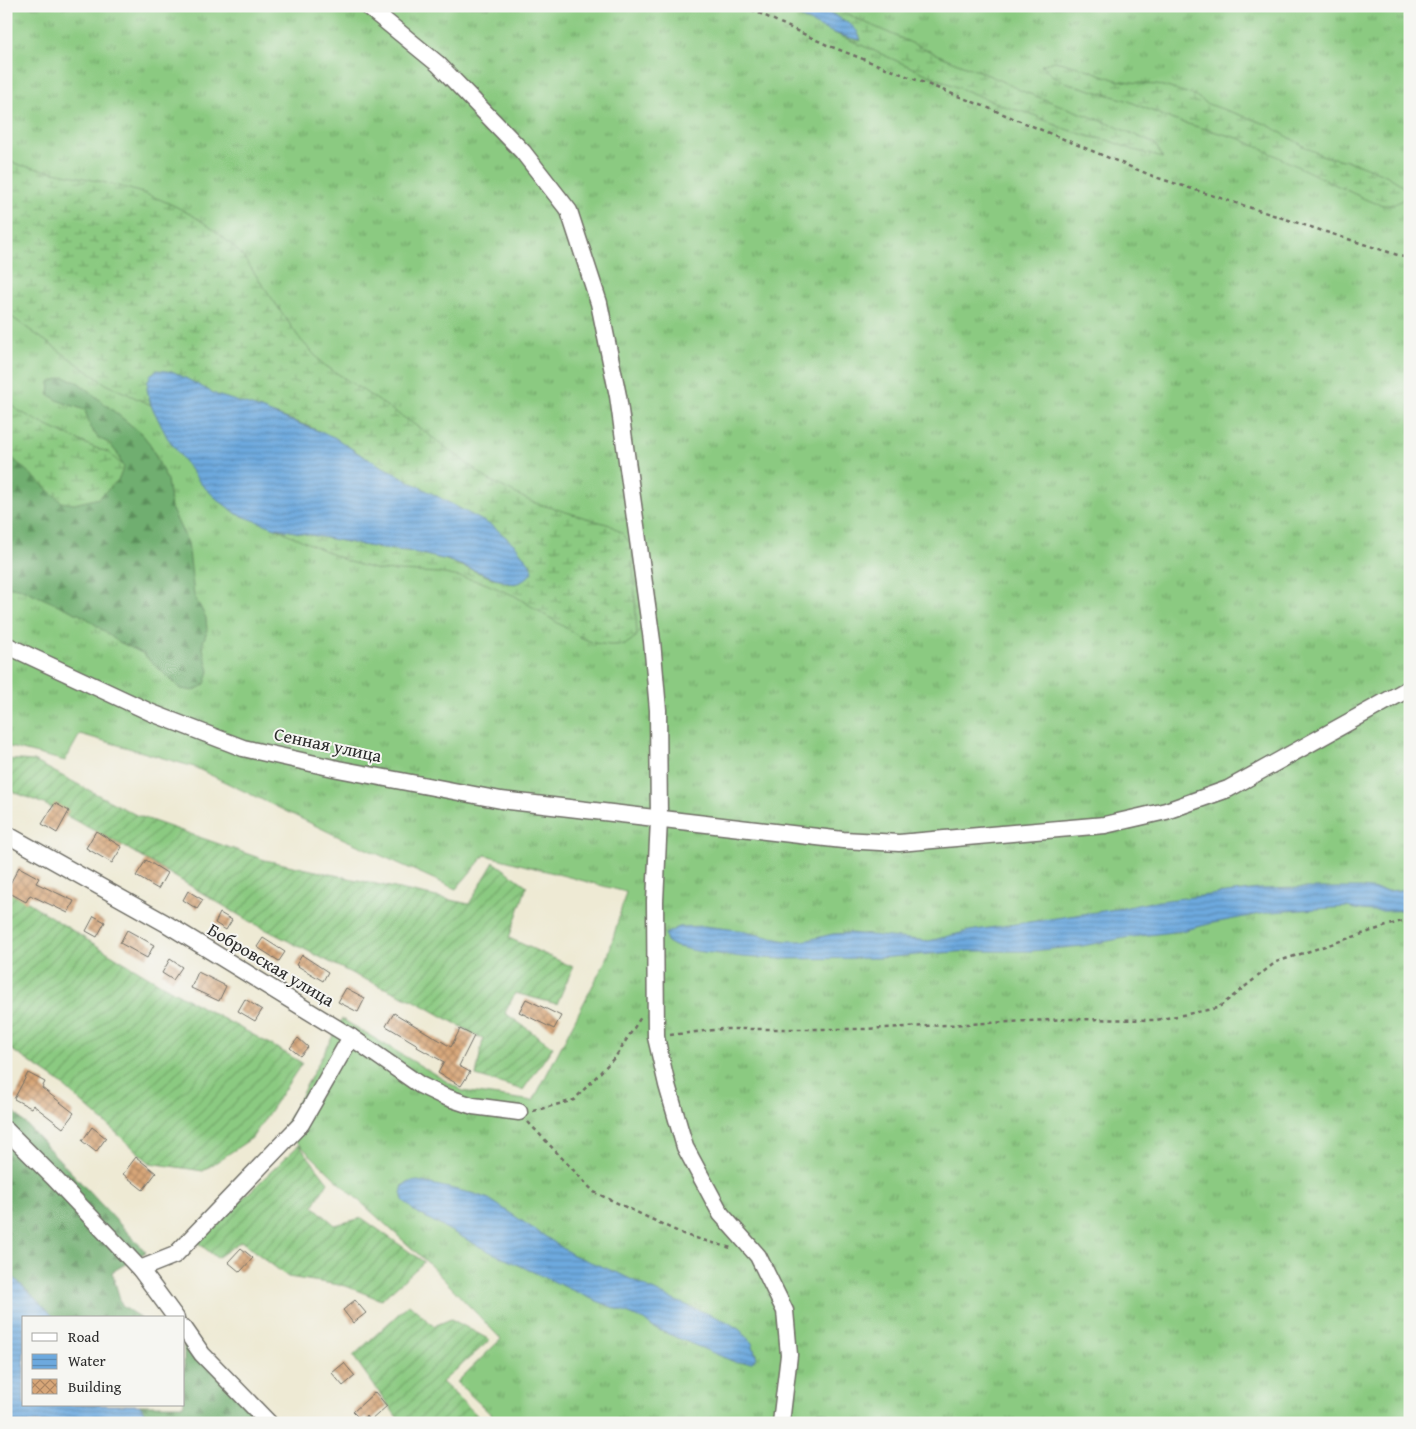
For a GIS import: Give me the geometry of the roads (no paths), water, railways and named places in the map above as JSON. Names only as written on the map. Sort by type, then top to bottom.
[{"type":"street","points":[[367,6],[438,64],[523,152],[569,211],[600,303],[618,396],[652,641],[658,710],[659,820],[655,901],[656,1037],[685,1148],[722,1214],[758,1256],[785,1311],[789,1355],[781,1423]]},
{"type":"street","name":"Сенная улица","points":[[6,645],[152,713],[244,748],[338,769],[501,800],[659,820],[844,840],[899,843],[1105,825],[1166,811],[1228,789],[1410,688]]},
{"type":"street","name":"Бобровская улица","points":[[6,834],[165,923],[351,1038],[420,1085],[443,1096],[473,1106],[519,1112]]},
{"type":"street","points":[[140,1269],[175,1255],[301,1124],[351,1038]]},
{"type":"street","points":[[6,1130],[140,1269],[175,1316]]},
{"type":"street","points":[[185,1329],[202,1354],[269,1423]]},
{"type":"water","points":[[782,6],[819,6],[851,25],[857,31],[861,40],[840,35],[820,27]]},
{"type":"water","points":[[158,370],[174,372],[217,395],[258,408],[334,437],[361,455],[494,527],[515,545],[530,564],[533,571],[522,581],[508,583],[447,560],[408,551],[383,549],[275,528],[237,514],[201,484],[167,437],[151,405],[147,389],[151,374]]},
{"type":"water","points":[[1361,888],[1388,891],[1410,889],[1410,910],[1370,911],[1347,907],[1271,912],[1181,931],[1124,938],[1082,946],[1031,951],[968,951],[878,958],[783,959],[742,957],[674,946],[667,942],[665,934],[679,927],[704,926],[737,930],[786,941],[803,941],[833,934],[850,933],[929,941],[969,931],[1123,908],[1151,902],[1259,889]]},
{"type":"water","points":[[418,1181],[489,1199],[573,1255],[618,1273],[671,1299],[726,1321],[740,1330],[752,1343],[757,1358],[752,1362],[737,1363],[652,1327],[644,1320],[587,1297],[484,1249],[414,1211],[403,1200],[401,1193],[403,1185]]},
{"type":"water","points":[[6,1270],[53,1316],[22,1316],[22,1406],[140,1406],[155,1423],[6,1423]]}]
